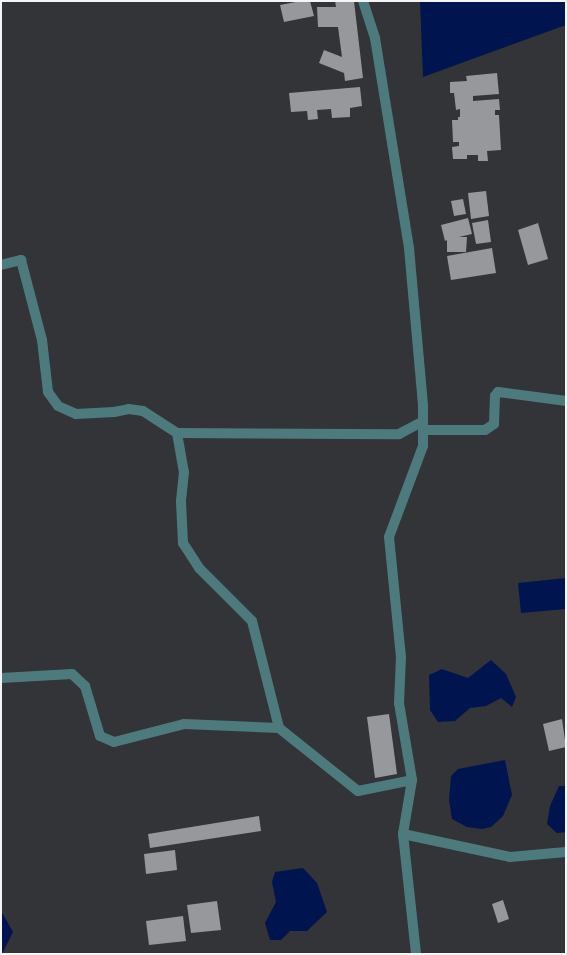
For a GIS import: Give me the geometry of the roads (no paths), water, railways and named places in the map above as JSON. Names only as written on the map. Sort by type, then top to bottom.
[{"type":"street","points":[[364,1],[375,38],[409,248],[423,426],[423,446],[389,537],[401,657],[399,703],[412,780],[403,834],[416,954]]},
{"type":"street","points":[[1,265],[21,260],[42,340],[48,392],[58,406],[76,414],[114,412],[129,409],[143,411],[177,433],[399,434],[423,426],[485,430],[494,424],[495,396],[498,392],[566,401]]},
{"type":"street","points":[[177,433],[184,472],[181,502],[183,543],[199,568],[252,621],[279,728]]},
{"type":"street","points":[[1,678],[72,674],[85,686],[100,736],[114,742],[184,724],[279,728],[358,791],[412,780]]},
{"type":"street","points":[[403,834],[510,857],[566,852]]}]
